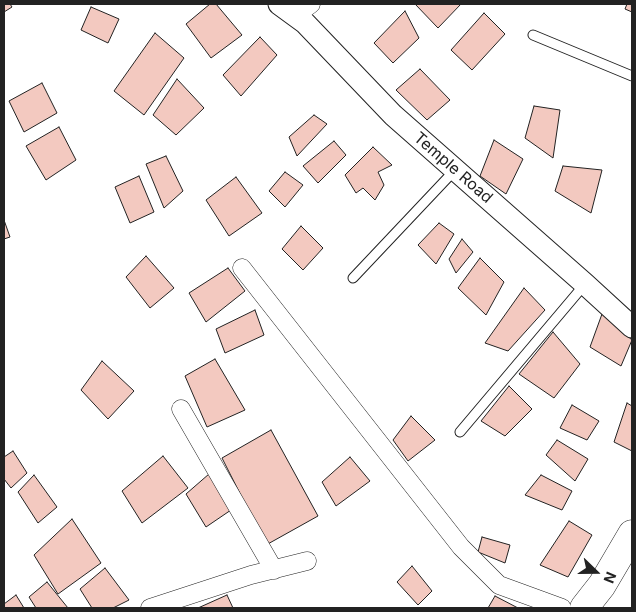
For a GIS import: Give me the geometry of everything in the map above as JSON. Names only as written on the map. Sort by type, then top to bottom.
[{"type":"main road","points":[[584,608],[602,585],[632,534]]},
{"type":"street","name":"Temple Road","points":[[295,8],[305,23],[393,115],[632,327]]},
{"type":"street","points":[[242,268],[461,547],[499,585],[562,608]]},
{"type":"street","points":[[181,409],[274,570]]},
{"type":"street","points":[[155,607],[307,561]]},
{"type":"lane","points":[[533,35],[632,76]]},
{"type":"lane","points":[[353,278],[455,170]]},
{"type":"lane","points":[[460,432],[585,284]]},
{"type":"building","points":[[4,4],[10,4],[12,7],[4,12]]},
{"type":"building","points":[[210,4],[216,4],[242,35],[211,58],[186,24]]},
{"type":"building","points":[[415,4],[461,4],[438,28]]},
{"type":"building","points":[[627,4],[632,4],[632,12],[625,9]]},
{"type":"building","points":[[91,7],[119,19],[108,43],[81,30]]},
{"type":"building","points":[[405,11],[419,38],[393,63],[374,43]]},
{"type":"building","points":[[484,13],[505,34],[472,70],[451,50]]},
{"type":"building","points":[[155,33],[184,58],[144,115],[114,91]]},
{"type":"building","points":[[260,37],[277,55],[241,96],[223,75]]},
{"type":"building","points":[[420,69],[450,100],[427,120],[396,90]]},
{"type":"building","points":[[177,79],[204,108],[176,135],[153,115]]},
{"type":"building","points":[[42,83],[57,113],[24,132],[9,101]]},
{"type":"building","points":[[534,106],[560,110],[553,158],[525,138]]},
{"type":"building","points":[[314,115],[327,124],[297,156],[289,137]]},
{"type":"building","points":[[59,127],[76,160],[46,180],[26,146]]},
{"type":"building","points":[[494,140],[523,159],[506,194],[480,176]]},
{"type":"building","points":[[334,141],[346,155],[318,183],[303,166]]},
{"type":"building","points":[[373,147],[392,165],[378,172],[384,185],[375,200],[363,188],[356,193],[345,175]]},
{"type":"building","points":[[166,156],[183,191],[164,208],[146,164]]},
{"type":"building","points":[[563,166],[602,170],[591,213],[555,191]]},
{"type":"building","points":[[285,172],[303,185],[285,207],[269,191]]},
{"type":"building","points":[[139,176],[154,212],[130,223],[115,187]]},
{"type":"building","points":[[236,177],[262,213],[229,236],[206,200]]},
{"type":"building","points":[[4,220],[10,237],[4,239]]},
{"type":"building","points":[[439,223],[454,234],[436,264],[418,245]]},
{"type":"building","points":[[301,226],[323,248],[303,270],[282,249]]},
{"type":"building","points":[[462,239],[473,252],[456,273],[449,259]]},
{"type":"building","points":[[146,256],[174,288],[150,308],[126,277]]},
{"type":"building","points":[[480,258],[504,282],[486,315],[458,288]]},
{"type":"building","points":[[228,268],[245,291],[206,322],[189,293]]},
{"type":"building","points":[[524,288],[545,310],[508,351],[485,343]]},
{"type":"building","points":[[255,310],[264,335],[225,353],[216,329]]},
{"type":"building","points":[[602,314],[632,340],[621,366],[590,347]]},
{"type":"building","points":[[553,332],[580,364],[554,398],[519,374]]},
{"type":"building","points":[[215,359],[245,410],[207,427],[185,376]]},
{"type":"building","points":[[102,361],[134,391],[108,419],[81,390]]},
{"type":"building","points":[[509,386],[532,409],[505,436],[481,421]]},
{"type":"building","points":[[627,403],[632,406],[632,451],[614,442]]},
{"type":"building","points":[[572,405],[599,421],[587,440],[560,428]]},
{"type":"building","points":[[411,416],[435,440],[408,461],[393,440]]},
{"type":"building","points":[[271,430],[318,516],[266,545],[222,458]]},
{"type":"building","points":[[557,440],[588,459],[575,481],[546,455]]},
{"type":"building","points":[[13,451],[27,473],[11,488],[4,479],[4,457]]},
{"type":"building","points":[[163,456],[188,488],[142,523],[122,491]]},
{"type":"building","points":[[350,457],[370,481],[336,506],[322,482]]},
{"type":"building","points":[[209,474],[231,510],[206,527],[186,494]]},
{"type":"building","points":[[34,475],[57,507],[38,523],[18,492]]},
{"type":"building","points":[[541,475],[572,491],[562,510],[525,495]]},
{"type":"building","points":[[72,519],[101,563],[58,594],[34,555]]},
{"type":"building","points":[[569,521],[592,535],[568,577],[540,565]]},
{"type":"building","points":[[482,537],[510,545],[505,563],[478,552]]},
{"type":"building","points":[[412,566],[432,591],[418,605],[397,582]]},
{"type":"building","points":[[105,568],[129,600],[113,608],[92,608],[80,589]]},
{"type":"building","points":[[47,582],[68,608],[36,608],[29,597]]},
{"type":"building","points":[[16,595],[24,608],[4,608],[4,604]]},
{"type":"building","points":[[227,595],[233,608],[198,608]]},
{"type":"building","points":[[495,596],[518,608],[488,608]]}]
